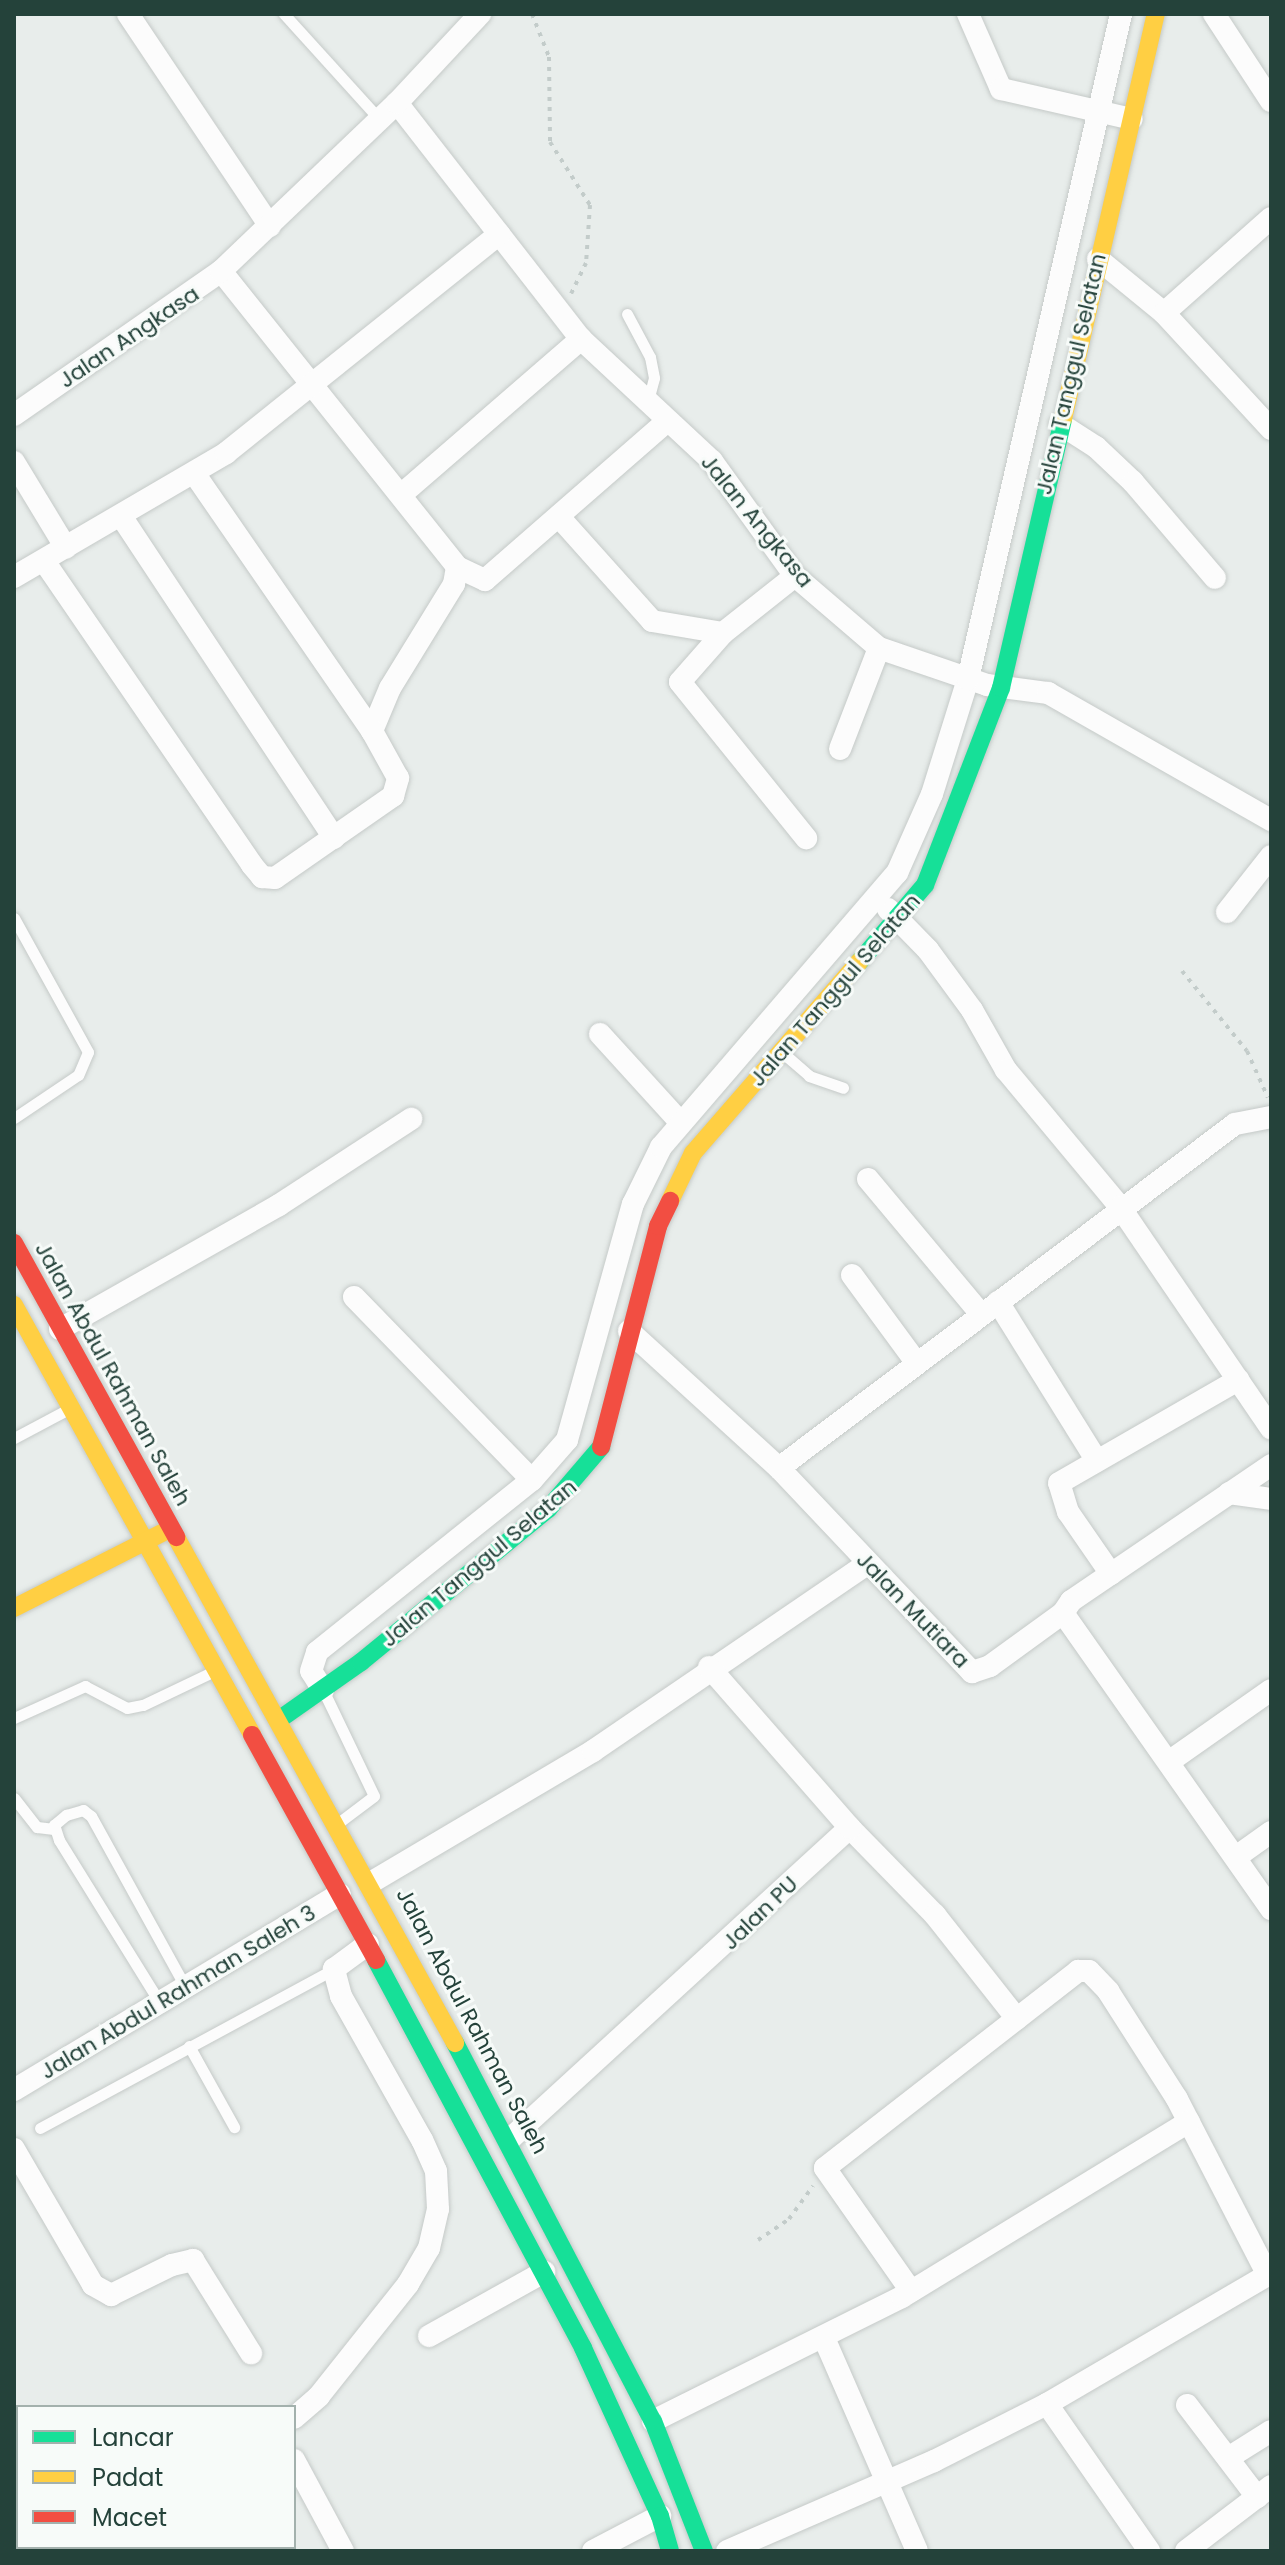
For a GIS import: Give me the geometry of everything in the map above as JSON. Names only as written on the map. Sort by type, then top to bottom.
[{"type":"main road","name":"Jalan Tanggul Selatan","points":[[280,1719],[323,1690],[578,1480],[609,1430],[629,1331],[672,1191],[693,1153],[925,885],[938,858],[983,683],[1062,415],[1156,14]]},
{"type":"main road","name":"Jalan Abdul Rahman Saleh","points":[[14,1243],[170,1528],[280,1719],[509,2140],[653,2421],[704,2551]]},
{"type":"main road","points":[[14,1305],[368,1944],[544,2272],[660,2516],[670,2551]]},
{"type":"main road","name":"Jalan Abdul Rahman Saleh","points":[[14,1608],[170,1528]]},
{"type":"main road","points":[[439,2076],[466,2062]]},
{"type":"street","points":[[128,14],[270,226]]},
{"type":"street","points":[[397,103],[480,14]]},
{"type":"street","points":[[968,14],[1001,89],[1132,119]]},
{"type":"street","name":"Jalan Tanggul Selatan","points":[[323,1690],[311,1676],[317,1652],[532,1480],[567,1440],[633,1204],[661,1147],[897,873],[983,683],[1034,394],[1121,14]]},
{"type":"street","points":[[1214,14],[1271,101]]},
{"type":"street","name":"Jalan Angkasa","points":[[14,415],[221,271],[397,103],[581,339],[646,404],[712,461],[795,576],[879,648],[983,683],[1033,687],[1063,700],[1271,820]]},
{"type":"street","points":[[1164,313],[1271,218]]},
{"type":"street","points":[[14,577],[195,474],[312,388],[499,234]]},
{"type":"street","points":[[1098,259],[1164,313],[1271,429]]},
{"type":"street","points":[[221,271],[312,388],[402,494],[457,567],[485,580],[560,518],[666,422]]},
{"type":"street","points":[[402,494],[581,339]]},
{"type":"street","points":[[1034,394],[1062,415],[1133,482],[1215,578]]},
{"type":"street","points":[[14,462],[66,548]]},
{"type":"street","points":[[44,561],[262,877],[275,878],[393,796],[398,788],[398,778],[372,731],[195,474]]},
{"type":"street","points":[[121,516],[334,838]]},
{"type":"street","points":[[560,518],[652,621],[723,633]]},
{"type":"street","points":[[372,731],[390,688],[454,584],[457,567]]},
{"type":"street","points":[[795,576],[723,633],[683,675],[681,688],[806,838]]},
{"type":"street","points":[[840,749],[879,648]]},
{"type":"street","points":[[1227,912],[1271,856]]},
{"type":"street","points":[[877,897],[898,918],[972,1010],[1006,1070],[1120,1207],[1271,1428]]},
{"type":"street","points":[[600,1034],[681,1123]]},
{"type":"street","points":[[779,1468],[1120,1207],[1235,1124],[1270,1117]]},
{"type":"street","points":[[60,1329],[279,1205],[411,1119]]},
{"type":"street","points":[[868,1179],[989,1308],[1097,1461]]},
{"type":"street","points":[[852,1275],[916,1362]]},
{"type":"street","points":[[354,1297],[532,1480]]},
{"type":"street","name":"Jalan Mutiara","points":[[629,1331],[779,1468],[972,1672],[990,1666],[1063,1613]]},
{"type":"street","points":[[1111,1574],[1068,1512],[1057,1487],[1238,1380]]},
{"type":"street","points":[[1271,1465],[1111,1574],[1063,1613],[1170,1761],[1271,1909]]},
{"type":"street","points":[[1229,1493],[1271,1499]]},
{"type":"street","points":[[370,1883],[593,1751],[709,1667],[867,1564]]},
{"type":"street","points":[[709,1667],[850,1828],[935,1915],[1017,2019]]},
{"type":"street","points":[[1170,1761],[1271,1690]]},
{"type":"street","name":"Jalan PU","points":[[509,2140],[850,1828]]},
{"type":"street","points":[[1236,1857],[1271,1832]]},
{"type":"street","name":"Jalan Abdul Rahman Saleh 3","points":[[14,2090],[340,1894]]},
{"type":"street","points":[[296,2416],[319,2396],[408,2284],[429,2248],[438,2209],[436,2171],[427,2151],[341,1996],[334,1969],[368,1944]]},
{"type":"street","points":[[727,2551],[886,2482],[1047,2404],[1269,2274],[1189,2122],[1108,1991],[1089,1971],[1078,1971],[825,2168],[911,2291]]},
{"type":"street","points":[[653,2421],[824,2338],[911,2291],[1189,2122]]},
{"type":"street","points":[[14,2149],[93,2285],[111,2295],[172,2265],[193,2260],[251,2353]]},
{"type":"street","points":[[429,2336],[544,2272]]},
{"type":"street","points":[[824,2338],[917,2551]]},
{"type":"street","points":[[1047,2404],[1149,2551]]},
{"type":"street","points":[[1186,2551],[1264,2492],[1228,2458],[1187,2405]]},
{"type":"street","points":[[1228,2458],[1271,2431]]},
{"type":"street","points":[[296,2464],[343,2551]]},
{"type":"street","points":[[593,2551],[660,2516]]},
{"type":"lane","points":[[284,14],[380,120]]},
{"type":"lane","points":[[627,314],[650,357],[654,378],[646,404]]},
{"type":"lane","points":[[14,918],[88,1052],[78,1075],[14,1118]]},
{"type":"lane","points":[[782,1051],[809,1076],[843,1088]]},
{"type":"lane","points":[[14,1438],[71,1408]]},
{"type":"lane","points":[[14,1718],[85,1686],[127,1708],[143,1705],[216,1670]]},
{"type":"lane","points":[[323,1690],[374,1796],[337,1823]]},
{"type":"lane","points":[[14,1798],[37,1827],[54,1829]]},
{"type":"lane","points":[[54,1829],[66,1815],[88,1811],[186,1988]]},
{"type":"lane","points":[[54,1829],[160,2004]]},
{"type":"lane","points":[[40,2128],[334,1969]]},
{"type":"lane","points":[[189,2046],[234,2127]]},
{"type":"path","points":[[532,14],[549,57],[550,142],[590,205],[586,263],[562,314]]},
{"type":"path","points":[[1182,971],[1247,1051],[1268,1095],[1270,1117]]},
{"type":"path","points":[[758,2240],[789,2219],[825,2168]]},
{"type":"traffic: fast","points":[[860,961],[925,885],[1001,688],[1063,419]]},
{"type":"traffic: fast","points":[[280,1719],[361,1662],[548,1509],[601,1447]]},
{"type":"traffic: fast","points":[[376,1960],[583,2348],[660,2516],[670,2551]]},
{"type":"traffic: fast","points":[[455,2043],[653,2421],[704,2551]]},
{"type":"traffic: slow","points":[[1063,419],[1156,14]]},
{"type":"traffic: slow","points":[[670,1201],[693,1153],[860,961]]},
{"type":"traffic: slow","points":[[14,1305],[252,1735]]},
{"type":"traffic: slow","points":[[14,1608],[164,1532]]},
{"type":"traffic: slow","points":[[176,1537],[455,2043]]},
{"type":"traffic: jam","points":[[601,1447],[658,1226],[670,1201]]},
{"type":"traffic: jam","points":[[14,1243],[176,1537]]},
{"type":"traffic: jam","points":[[252,1735],[376,1960]]}]
